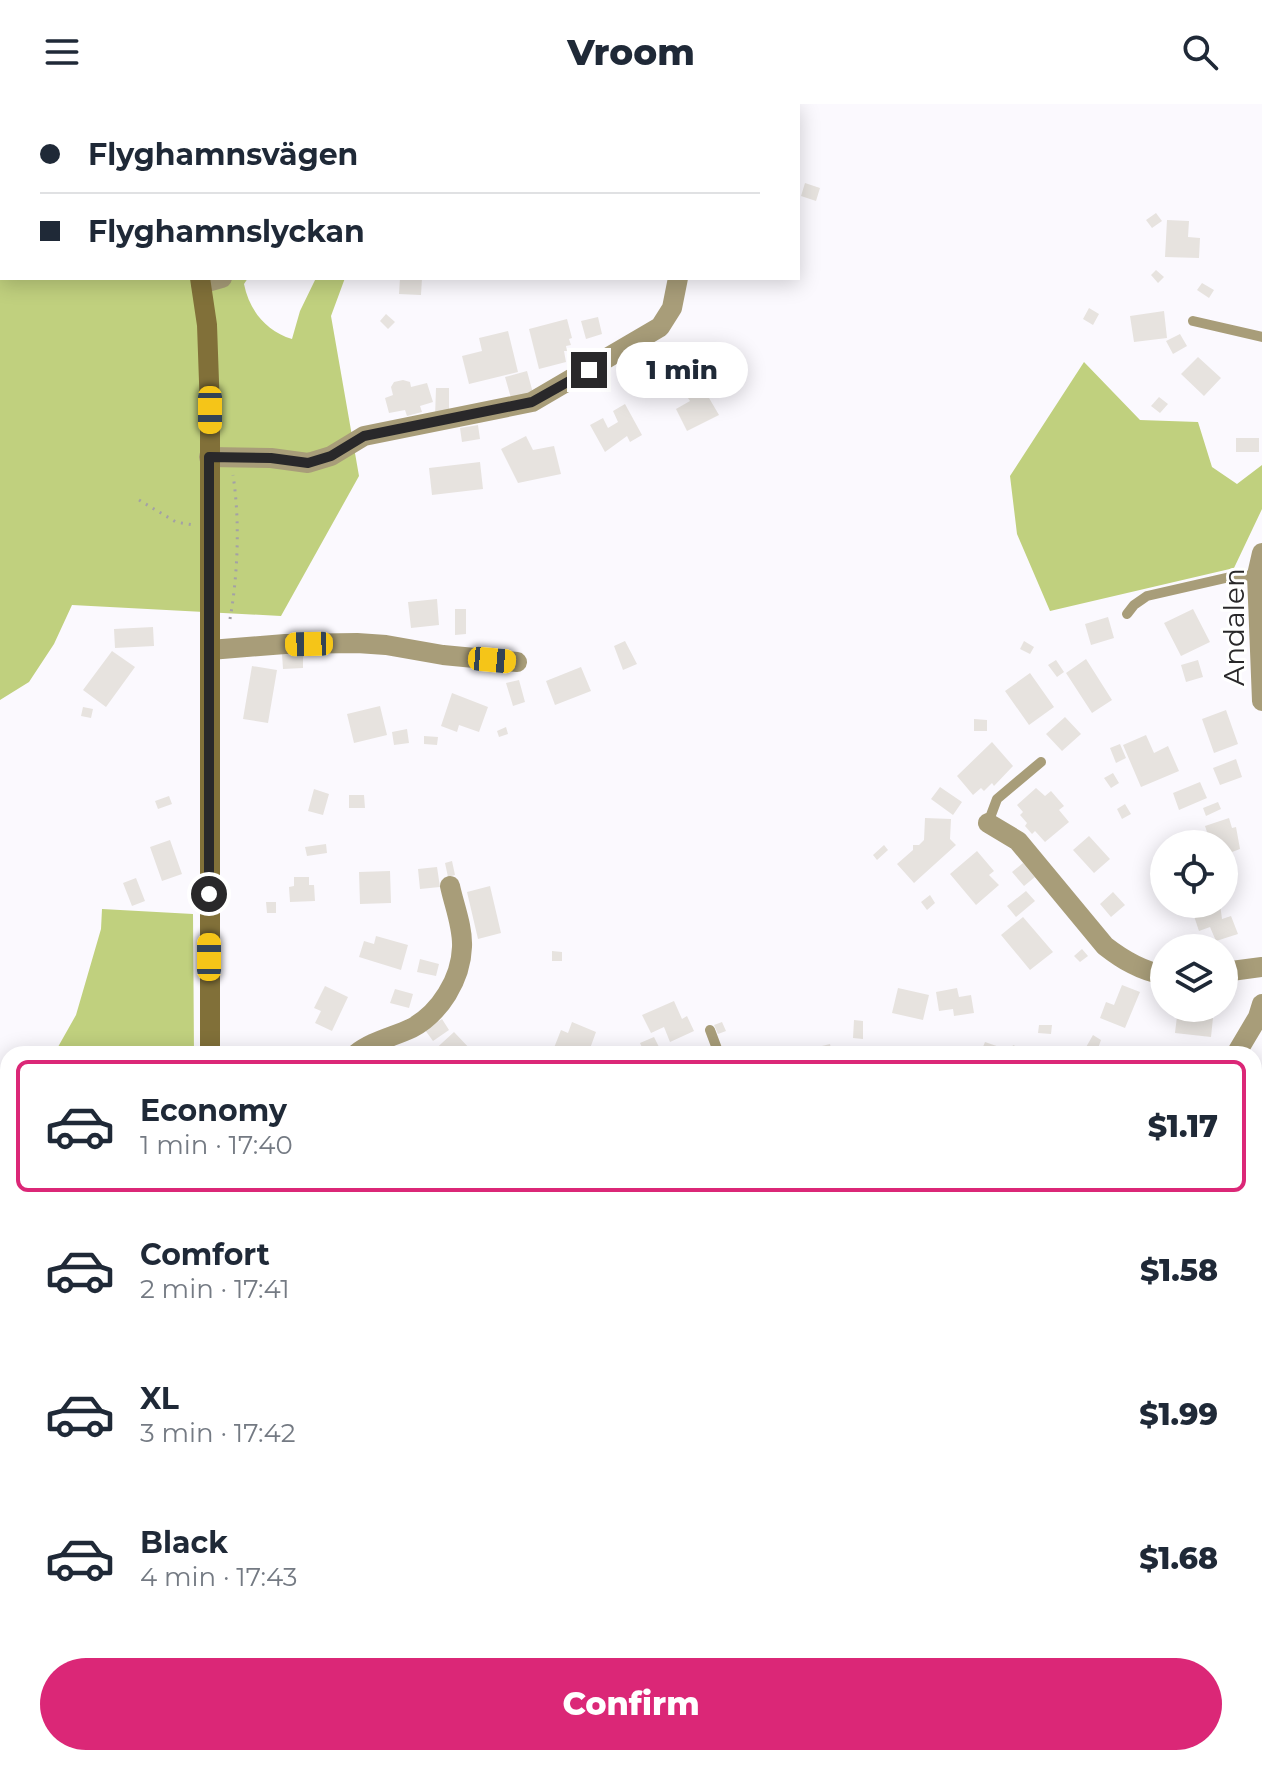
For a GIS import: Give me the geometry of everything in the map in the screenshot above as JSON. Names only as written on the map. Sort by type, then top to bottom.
[{"type":"street","points":[[209,457],[271,458],[308,463],[331,456],[364,436],[532,402],[660,327],[672,308],[678,280]]},
{"type":"street","points":[[200,281],[210,375],[210,1046]]},
{"type":"street","name":"Andalen","points":[[1262,553],[1257,575],[1262,701]]},
{"type":"street","points":[[210,650],[285,644],[357,643],[517,662]]},
{"type":"street","points":[[988,823],[1018,841],[1105,946],[1120,958],[1150,973]]},
{"type":"street","points":[[367,1046],[415,1026],[433,1013],[447,994],[462,949],[450,886]]},
{"type":"street","points":[[1238,970],[1262,967]]},
{"type":"street","points":[[1241,1046],[1262,1004]]},
{"type":"lane","points":[[1193,321],[1262,337]]},
{"type":"lane","points":[[1127,614],[1147,596],[1230,577],[1257,575]]},
{"type":"lane","points":[[988,823],[997,799],[1041,762]]},
{"type":"lane","points":[[710,1030],[716,1046]]},
{"type":"path","points":[[139,500],[176,522],[209,527]]},
{"type":"green space","points":[[0,280],[247,280],[244,284],[246,294],[260,318],[274,331],[292,339],[300,311],[315,280],[344,280],[331,316],[359,476],[281,616],[72,605],[54,644],[29,682],[0,700]]},
{"type":"green space","points":[[1084,362],[1140,420],[1198,422],[1212,467],[1237,484],[1262,465],[1262,509],[1234,568],[1050,611],[1017,534],[1010,476]]},
{"type":"green space","points":[[102,909],[193,914],[194,1046],[59,1046],[76,1015],[101,929]]},
{"type":"building","points":[[805,183],[820,188],[816,201],[801,196]]},
{"type":"building","points":[[1156,213],[1162,221],[1152,228],[1146,220]]},
{"type":"building","points":[[1167,220],[1189,221],[1188,237],[1200,238],[1199,258],[1165,257]]},
{"type":"building","points":[[1156,270],[1164,277],[1158,283],[1151,275]]},
{"type":"building","points":[[400,280],[422,280],[421,295],[399,294]]},
{"type":"building","points":[[1202,283],[1214,290],[1209,298],[1197,290]]},
{"type":"building","points":[[1089,308],[1099,314],[1093,325],[1083,319]]},
{"type":"building","points":[[1164,311],[1167,338],[1134,342],[1130,316]]},
{"type":"building","points":[[386,314],[395,322],[388,329],[380,321]]},
{"type":"building","points":[[598,317],[602,334],[586,339],[581,321]]},
{"type":"building","points":[[567,319],[572,338],[569,339],[571,345],[566,346],[567,351],[564,351],[566,362],[539,369],[529,329]]},
{"type":"building","points":[[508,331],[518,372],[469,384],[462,356],[482,351],[479,338]]},
{"type":"building","points":[[1180,334],[1187,346],[1173,354],[1166,341]]},
{"type":"building","points":[[685,343],[701,358],[691,368],[676,354]]},
{"type":"building","points":[[1198,357],[1221,378],[1204,396],[1181,374]]},
{"type":"building","points":[[527,371],[533,393],[511,398],[505,377]]},
{"type":"building","points":[[394,382],[410,382],[411,387],[427,383],[433,402],[420,406],[422,412],[407,416],[405,410],[389,413],[385,398],[393,395],[391,387]]},
{"type":"building","points":[[702,386],[719,415],[687,431],[676,409],[690,401],[686,395]]},
{"type":"building","points":[[436,388],[449,388],[449,417],[435,417]]},
{"type":"building","points":[[1159,397],[1168,404],[1160,413],[1151,406]]},
{"type":"building","points":[[625,404],[642,435],[630,442],[627,436],[605,452],[590,425],[603,418],[608,428],[618,422],[613,411]]},
{"type":"building","points":[[478,425],[480,439],[462,442],[460,428]]},
{"type":"building","points":[[526,436],[533,450],[554,446],[561,474],[518,483],[501,449]]},
{"type":"building","points":[[1236,438],[1259,438],[1259,452],[1236,452]]},
{"type":"building","points":[[480,462],[483,489],[432,495],[429,468]]},
{"type":"building","points":[[437,599],[439,625],[411,628],[408,602]]},
{"type":"building","points":[[455,609],[466,609],[466,634],[455,635]]},
{"type":"building","points":[[1193,609],[1210,642],[1181,656],[1164,623]]},
{"type":"building","points":[[1108,617],[1114,638],[1091,645],[1085,624]]},
{"type":"building","points":[[153,627],[154,646],[115,648],[114,629]]},
{"type":"building","points":[[625,641],[637,664],[623,670],[614,646]]},
{"type":"building","points":[[1024,641],[1034,647],[1030,654],[1020,649]]},
{"type":"building","points":[[112,651],[135,667],[106,707],[83,690]]},
{"type":"building","points":[[282,654],[303,654],[303,668],[283,669]]},
{"type":"building","points":[[1086,659],[1112,700],[1092,713],[1066,673]]},
{"type":"building","points":[[1056,660],[1064,672],[1057,677],[1048,665]]},
{"type":"building","points":[[1198,660],[1203,677],[1186,682],[1181,665]]},
{"type":"building","points":[[252,666],[277,670],[268,723],[243,719]]},
{"type":"building","points":[[581,667],[591,691],[555,705],[546,681]]},
{"type":"building","points":[[1030,673],[1054,707],[1029,725],[1005,691]]},
{"type":"building","points":[[519,680],[525,702],[513,706],[506,683]]},
{"type":"building","points":[[452,693],[488,707],[479,732],[459,725],[457,732],[441,726]]},
{"type":"building","points":[[380,706],[387,735],[354,743],[347,714]]},
{"type":"building","points":[[83,707],[93,709],[91,718],[81,716]]},
{"type":"building","points":[[1226,710],[1238,744],[1214,753],[1202,719]]},
{"type":"building","points":[[1065,717],[1081,734],[1062,751],[1046,734]]},
{"type":"building","points":[[974,719],[987,720],[987,731],[974,731]]},
{"type":"building","points":[[506,727],[508,734],[499,737],[497,731]]},
{"type":"building","points":[[407,729],[409,743],[394,745],[392,732]]},
{"type":"building","points":[[1146,735],[1154,753],[1168,746],[1179,771],[1141,787],[1123,745]]},
{"type":"building","points":[[424,736],[438,737],[437,745],[424,744]]},
{"type":"building","points":[[992,742],[1013,766],[994,786],[992,783],[984,791],[981,788],[973,795],[957,776]]},
{"type":"building","points":[[1120,744],[1126,758],[1116,763],[1110,748]]},
{"type":"building","points":[[1236,759],[1242,777],[1220,785],[1213,768]]},
{"type":"building","points":[[1113,773],[1119,783],[1111,788],[1104,778]]},
{"type":"building","points":[[1200,782],[1207,798],[1179,810],[1173,793]]},
{"type":"building","points":[[940,787],[962,802],[953,815],[931,799]]},
{"type":"building","points":[[1036,788],[1045,796],[1051,791],[1064,806],[1059,810],[1069,822],[1045,842],[1025,826],[1027,823],[1020,815],[1023,812],[1017,805]]},
{"type":"building","points":[[314,789],[329,794],[323,815],[308,811]]},
{"type":"building","points":[[349,795],[364,795],[365,808],[349,808]]},
{"type":"building","points":[[169,796],[172,804],[158,809],[155,801]]},
{"type":"building","points":[[1218,802],[1221,809],[1206,816],[1203,808]]},
{"type":"building","points":[[1125,804],[1131,814],[1122,819],[1117,809]]},
{"type":"building","points":[[925,818],[951,819],[950,839],[956,845],[914,883],[897,864],[913,850],[913,845],[919,845],[924,840]]},
{"type":"building","points":[[1229,818],[1232,828],[1236,827],[1237,830],[1206,830],[1205,826]]},
{"type":"building","points":[[1089,836],[1110,859],[1094,873],[1073,850]]},
{"type":"building","points":[[170,840],[182,874],[162,881],[150,847]]},
{"type":"building","points":[[326,844],[327,853],[307,856],[305,847]]},
{"type":"building","points":[[884,845],[888,850],[877,860],[873,855]]},
{"type":"building","points":[[977,851],[994,871],[989,875],[999,885],[976,905],[950,874]]},
{"type":"building","points":[[452,861],[455,875],[448,877],[445,863]]},
{"type":"building","points":[[1023,863],[1035,877],[1024,886],[1012,872]]},
{"type":"building","points":[[437,867],[440,887],[420,889],[418,869]]},
{"type":"building","points":[[390,871],[391,903],[360,904],[359,872]]},
{"type":"building","points":[[294,877],[309,877],[309,885],[314,885],[315,901],[290,902],[289,887],[294,886]]},
{"type":"building","points":[[136,878],[145,901],[132,906],[123,883]]},
{"type":"building","points":[[490,886],[501,933],[478,939],[467,892]]},
{"type":"building","points":[[1026,891],[1035,901],[1016,917],[1007,906]]},
{"type":"building","points":[[1113,892],[1125,905],[1111,917],[1100,904]]},
{"type":"building","points":[[930,895],[935,903],[927,910],[921,902]]},
{"type":"building","points":[[266,902],[276,902],[276,913],[267,913]]},
{"type":"building","points":[[1023,917],[1053,952],[1030,970],[1001,935]]},
{"type":"building","points":[[1195,918],[1232,918],[1238,934],[1213,934],[1210,927],[1199,931]]},
{"type":"building","points":[[376,936],[408,945],[401,970],[359,957],[364,941],[374,944]]},
{"type":"building","points":[[1082,949],[1088,956],[1080,962],[1074,956]]},
{"type":"building","points":[[552,951],[562,952],[562,961],[552,961]]},
{"type":"building","points":[[420,959],[439,964],[436,976],[417,972]]},
{"type":"building","points":[[1122,985],[1140,992],[1125,1028],[1100,1018],[1106,1002],[1114,1005]]},
{"type":"building","points":[[325,986],[348,997],[332,1031],[315,1023],[321,1011],[314,1008]]},
{"type":"building","points":[[898,988],[929,995],[923,1020],[892,1013]]},
{"type":"building","points":[[957,988],[959,997],[971,995],[974,1013],[954,1016],[953,1009],[939,1011],[936,992]]},
{"type":"building","points":[[395,989],[413,994],[409,1008],[390,1003]]},
{"type":"building","points":[[674,1001],[682,1019],[687,1016],[694,1031],[670,1042],[664,1027],[651,1033],[642,1015]]},
{"type":"building","points":[[442,1019],[449,1030],[433,1041],[425,1030]]},
{"type":"building","points":[[854,1020],[863,1021],[863,1039],[853,1038]]},
{"type":"building","points":[[572,1022],[596,1032],[591,1046],[555,1046],[561,1030],[568,1033]]},
{"type":"building","points":[[722,1022],[726,1031],[718,1034],[714,1025]]},
{"type":"building","points":[[1176,1022],[1213,1022],[1211,1037],[1175,1033]]},
{"type":"building","points":[[1039,1025],[1052,1025],[1051,1034],[1038,1033]]},
{"type":"building","points":[[454,1032],[467,1046],[439,1046]]},
{"type":"building","points":[[1093,1035],[1101,1040],[1099,1046],[1087,1046]]},
{"type":"building","points":[[654,1037],[658,1046],[641,1046],[640,1043]]},
{"type":"route","points":[[209,894],[209,457],[271,458],[308,463],[331,456],[364,436],[485,414],[532,402],[589,370]]}]
